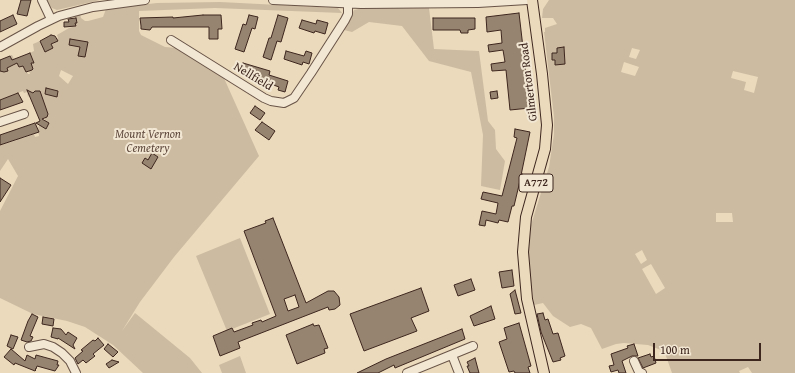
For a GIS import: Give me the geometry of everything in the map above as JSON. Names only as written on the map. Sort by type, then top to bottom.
[{"type":"main road","name":"Gilmerton Road","points":[[532,0],[548,125],[545,148],[526,217],[523,252],[527,299],[544,373]]},
{"type":"street","points":[[42,0],[51,19]]},
{"type":"street","points":[[0,47],[51,19],[80,10],[145,0]]},
{"type":"street","points":[[273,0],[348,4],[478,3],[527,0]]},
{"type":"street","name":"Nellfield","points":[[171,40],[264,98],[271,101],[284,103],[294,98],[312,73],[345,20],[348,14],[348,4]]},
{"type":"street","points":[[0,122],[24,114]]},
{"type":"street","points":[[29,348],[44,344],[53,347],[70,361],[76,373]]},
{"type":"street","points":[[407,373],[473,346]]},
{"type":"street","points":[[452,355],[459,373]]},
{"type":"street","points":[[634,361],[639,372],[642,373]]},
{"type":"green space","points":[[46,0],[100,0],[57,10],[52,8]]},
{"type":"green space","points":[[428,0],[434,49],[479,51],[488,121],[495,130],[496,149],[505,161],[500,190],[481,186],[483,135],[471,72],[429,61],[402,26],[369,22],[352,32],[344,30],[354,10],[363,8],[362,1]]},
{"type":"green space","points":[[549,0],[795,0],[795,373],[752,373],[748,367],[739,371],[740,373],[672,373],[666,356],[661,350],[648,345],[624,343],[602,349],[591,328],[581,324],[570,327],[553,316],[543,303],[534,305],[529,266],[531,225],[549,167],[554,134],[554,117],[544,32],[545,28],[557,24],[553,18],[542,18],[543,9]],"holes":[[[632,48],[640,50],[636,59],[629,57]],[[624,62],[639,67],[635,76],[621,72]],[[733,71],[758,77],[754,93],[744,90],[746,82],[731,78]],[[716,213],[732,213],[733,222],[716,222]],[[642,250],[647,260],[641,264],[635,254]],[[651,264],[665,288],[656,294],[642,269]]]},
{"type":"green space","name":"Mount Vernon Cemetery","points":[[220,2],[338,8],[342,13],[215,8],[139,11],[139,31],[141,35],[165,47],[177,48],[223,76],[259,156],[174,257],[140,302],[122,331],[135,313],[190,358],[202,373],[143,373],[113,345],[85,327],[67,321],[33,314],[0,298],[0,211],[18,176],[8,159],[0,171],[0,144],[1,145],[17,140],[14,130],[17,129],[20,139],[21,134],[23,138],[34,134],[35,137],[39,136],[39,125],[46,129],[49,123],[45,121],[45,117],[47,117],[38,91],[35,91],[34,93],[31,92],[28,97],[27,92],[24,93],[23,91],[0,100],[0,71],[8,71],[7,68],[14,65],[10,55],[12,55],[14,59],[16,58],[19,67],[23,66],[28,74],[30,74],[29,71],[33,69],[30,64],[34,62],[30,53],[34,51],[33,44],[40,41],[45,51],[53,48],[51,44],[57,41],[57,35],[76,26],[75,23],[77,23],[74,15],[80,14],[81,18],[88,21],[103,17],[106,9],[157,3]],"holes":[[[61,70],[73,76],[68,84],[59,76]],[[46,89],[58,91],[57,96],[45,94]]]},
{"type":"green space","points":[[240,238],[270,314],[227,331],[196,256]]},
{"type":"green space","points":[[240,356],[246,373],[222,373],[219,365]]},
{"type":"building","points":[[21,0],[31,0],[27,16],[17,14]]},
{"type":"building","points":[[519,13],[530,108],[510,110],[506,70],[492,71],[491,64],[505,62],[503,50],[489,52],[488,45],[502,43],[501,30],[487,32],[486,17]]},
{"type":"building","points":[[13,15],[17,24],[0,32],[0,21]]},
{"type":"building","points":[[221,15],[222,29],[218,29],[218,39],[209,39],[209,27],[152,27],[150,30],[141,29],[140,18],[173,18]]},
{"type":"building","points":[[249,15],[258,17],[255,29],[252,28],[244,52],[235,49],[243,24],[246,25]]},
{"type":"building","points":[[278,15],[288,18],[281,42],[277,41],[271,60],[263,57]]},
{"type":"building","points":[[76,18],[76,26],[64,27],[64,22],[69,22],[68,19]]},
{"type":"building","points":[[433,18],[475,18],[475,29],[468,30],[468,33],[461,33],[460,30],[433,30]]},
{"type":"building","points":[[302,20],[316,24],[317,20],[328,23],[325,34],[315,31],[314,33],[299,28]]},
{"type":"building","points":[[51,35],[55,36],[58,41],[51,44],[53,48],[45,52],[40,41]]},
{"type":"building","points":[[70,39],[88,42],[85,57],[78,56],[80,47],[69,45]]},
{"type":"building","points":[[564,47],[565,64],[555,65],[555,60],[552,60],[552,53],[557,53],[557,48]]},
{"type":"building","points":[[286,51],[304,56],[306,51],[312,53],[309,64],[303,62],[302,65],[284,59]]},
{"type":"building","points":[[30,53],[34,63],[31,63],[32,70],[26,72],[23,66],[19,67],[17,63],[7,68],[8,71],[0,71],[0,60],[10,56],[12,60]]},
{"type":"building","points":[[243,63],[270,71],[269,75],[288,81],[285,92],[278,90],[279,87],[271,83],[240,72]]},
{"type":"building","points":[[46,88],[58,91],[57,97],[45,94]]},
{"type":"building","points":[[27,90],[33,93],[35,91],[40,91],[48,114],[47,117],[42,119],[49,123],[46,129],[36,123],[40,121]]},
{"type":"building","points":[[497,91],[498,98],[491,99],[490,92]]},
{"type":"building","points":[[18,93],[23,102],[0,110],[0,100]]},
{"type":"building","points":[[255,106],[265,113],[260,120],[250,113]]},
{"type":"building","points":[[262,122],[275,131],[269,140],[255,130]]},
{"type":"building","points":[[35,123],[39,132],[0,145],[0,135]]},
{"type":"building","points":[[515,129],[530,132],[514,206],[512,206],[508,222],[499,220],[498,223],[486,220],[485,226],[479,225],[482,211],[496,214],[498,203],[481,199],[483,192],[502,196],[517,138],[514,137]]},
{"type":"building","points":[[152,153],[158,157],[151,169],[142,163],[145,158],[148,160]]},
{"type":"building","points":[[0,178],[11,185],[0,202]]},
{"type":"building","points":[[273,218],[306,303],[328,291],[334,291],[339,297],[340,305],[335,309],[329,310],[328,307],[238,342],[240,348],[220,356],[213,336],[232,328],[234,332],[253,325],[252,323],[261,320],[262,322],[276,316],[244,231],[266,223],[265,221]],"holes":[[[295,295],[299,307],[288,311],[284,299]]]},
{"type":"building","points":[[512,270],[514,286],[502,288],[499,272]]},
{"type":"building","points":[[471,279],[475,290],[458,296],[454,285]]},
{"type":"building","points":[[421,288],[429,311],[411,318],[417,331],[364,351],[350,314]]},
{"type":"building","points":[[515,290],[521,313],[515,314],[510,294]]},
{"type":"building","points":[[491,306],[495,319],[474,326],[470,316]]},
{"type":"building","points":[[543,313],[545,320],[548,319],[553,334],[558,333],[565,356],[560,358],[561,360],[553,362],[541,332],[537,314]]},
{"type":"building","points":[[32,314],[38,317],[30,336],[33,337],[31,341],[27,342],[21,340]]},
{"type":"building","points":[[43,317],[54,319],[53,326],[42,324]]},
{"type":"building","points":[[519,323],[531,366],[528,367],[530,373],[515,373],[514,371],[509,372],[499,342],[507,339],[504,328]]},
{"type":"building","points":[[313,324],[314,326],[319,325],[328,348],[324,349],[325,353],[297,364],[286,335]]},
{"type":"building","points":[[53,328],[61,329],[66,335],[68,332],[77,338],[73,345],[75,349],[58,338],[51,337]]},
{"type":"building","points":[[462,329],[465,339],[395,368],[394,365],[378,373],[357,373],[386,359]]},
{"type":"building","points":[[11,335],[18,337],[13,349],[7,346]]},
{"type":"building","points":[[98,338],[104,345],[93,354],[95,356],[86,363],[83,360],[78,364],[75,358],[83,351],[81,350],[93,340],[95,341]]},
{"type":"building","points":[[108,344],[118,352],[113,357],[104,349]]},
{"type":"building","points":[[634,344],[638,356],[632,356],[622,361],[626,373],[619,373],[618,370],[611,372],[609,366],[614,365],[611,354],[628,348],[627,346]]},
{"type":"building","points":[[11,349],[25,361],[27,355],[35,359],[36,355],[58,361],[57,365],[59,365],[55,371],[37,366],[35,371],[15,363],[14,365],[4,357]]},
{"type":"building","points":[[650,354],[651,357],[654,356],[656,363],[643,368],[638,358]]},
{"type":"building","points":[[475,358],[479,373],[470,373],[467,362]]},
{"type":"building","points":[[112,360],[119,362],[109,368],[106,364]]}]
